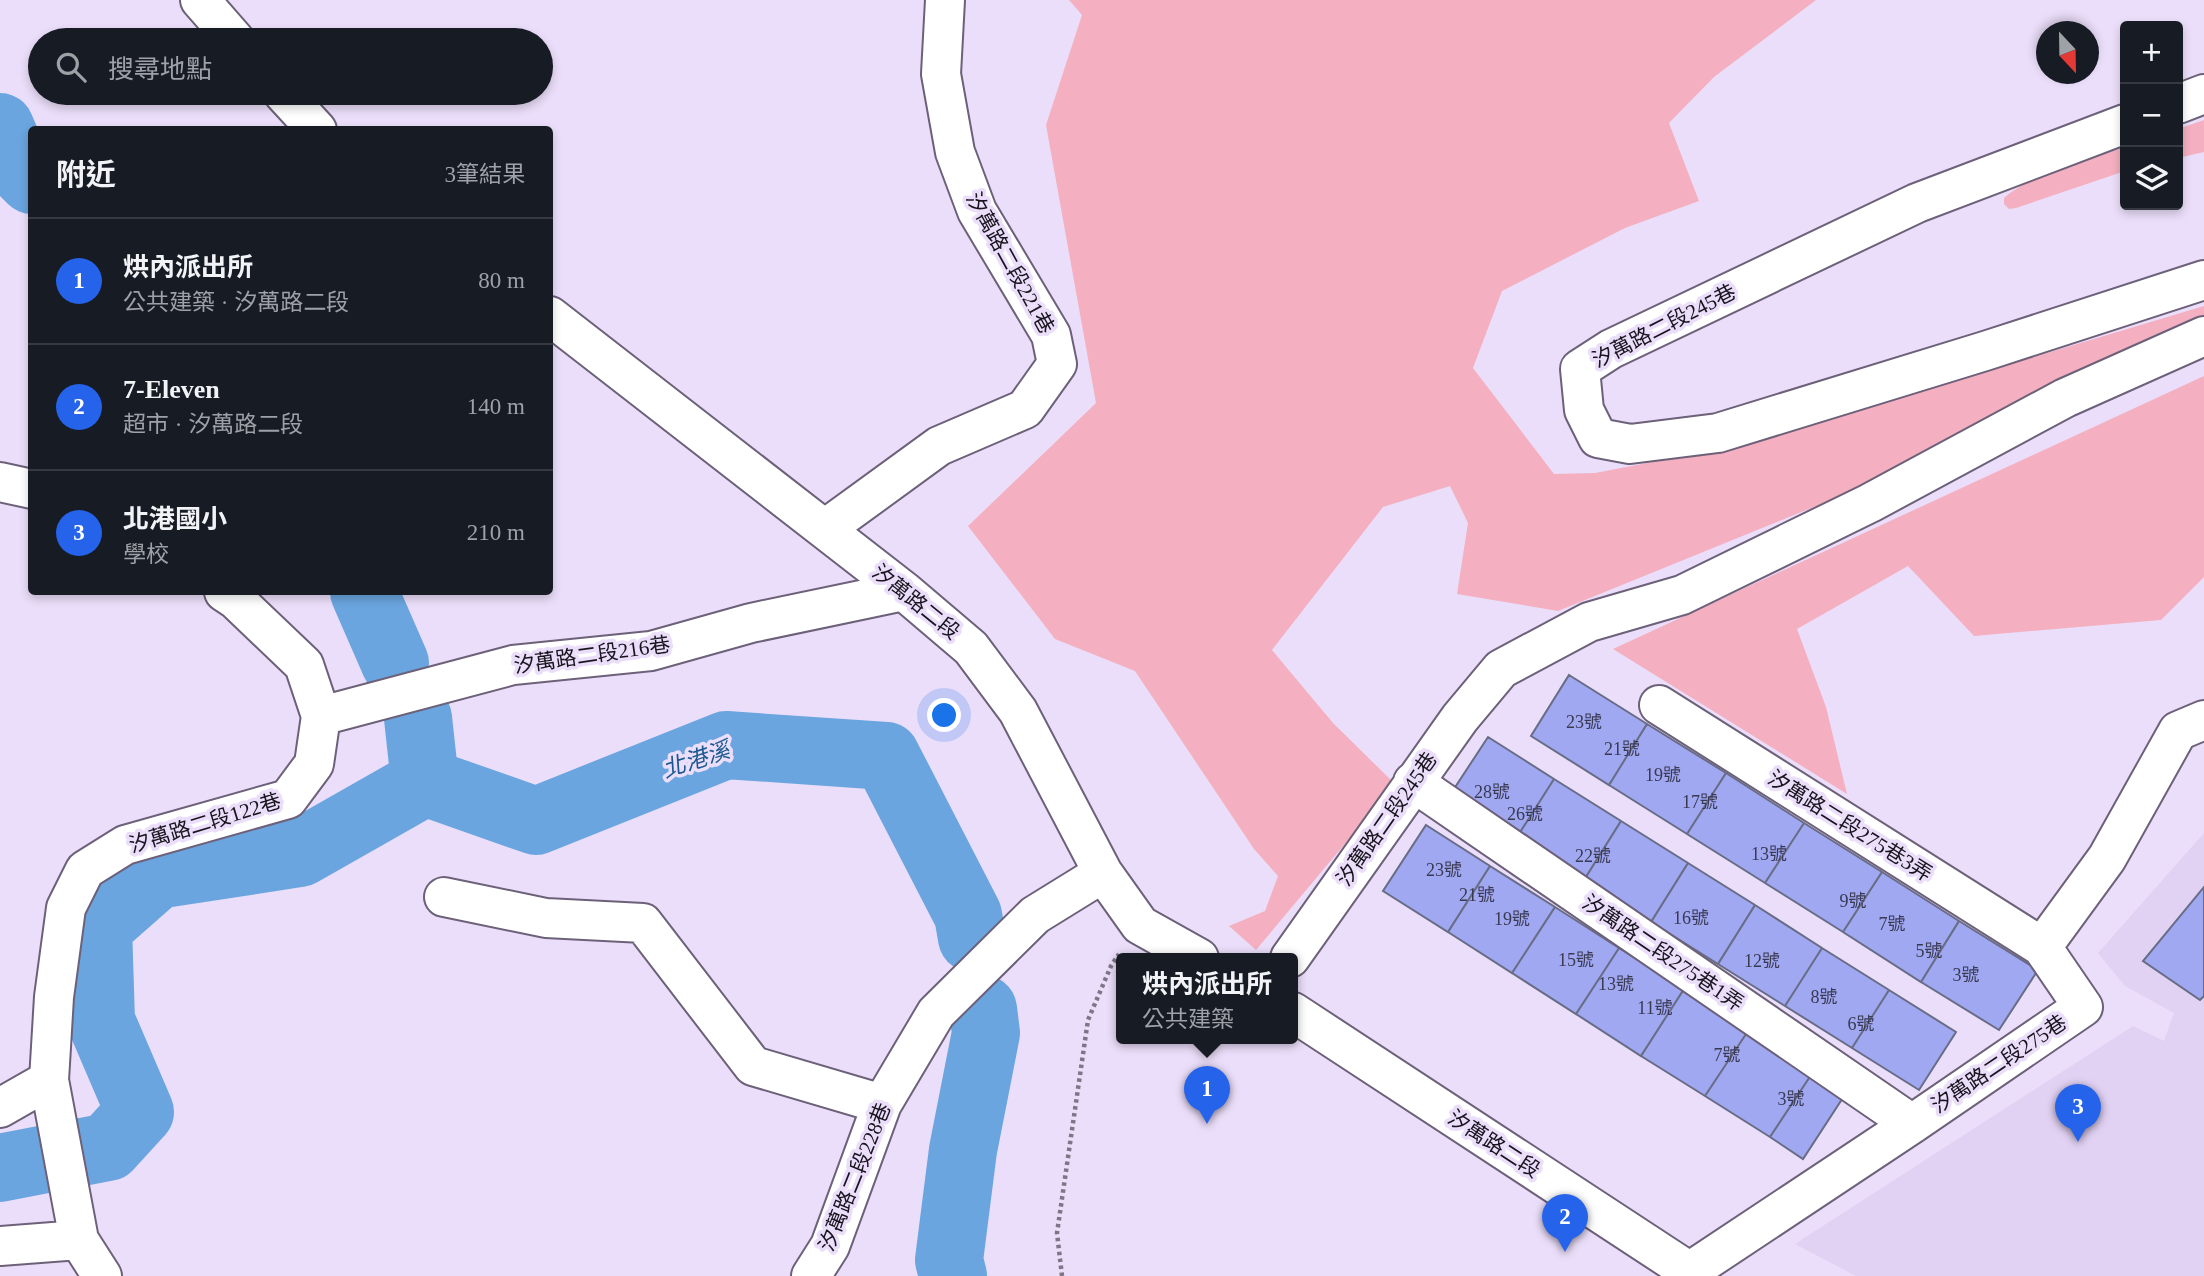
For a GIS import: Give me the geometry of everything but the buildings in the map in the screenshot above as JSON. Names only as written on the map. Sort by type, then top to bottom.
[{"type":"street","points":[[200,0],[224,28]]},
{"type":"street","name":"汐萬路二段221巷","points":[[825,529],[939,446],[1026,409],[1057,364],[1051,335],[976,211],[955,152],[941,74],[945,0]]},
{"type":"street","points":[[2183,102],[2204,94]]},
{"type":"street","points":[[294,105],[313,126]]},
{"type":"street","name":"汐萬路二段245巷","points":[[2120,126],[1917,202],[1611,349],[1580,369],[1584,410],[1598,438],[1630,444],[1718,433],[2204,280]]},
{"type":"street","name":"汐萬路二段","points":[[553,318],[904,591],[971,648],[1018,711],[1103,873],[1140,925],[1190,953]]},
{"type":"street","name":"汐萬路二段245巷","points":[[1293,953],[1413,782],[1460,718],[1501,669],[1589,622],[1682,594],[1870,503],[2065,398],[2204,336]]},
{"type":"street","points":[[0,482],[28,488]]},
{"type":"street","name":"汐萬路二段216巷","points":[[321,716],[513,665],[651,652],[751,623],[904,591]]},
{"type":"street","name":"汐萬路二段122巷","points":[[102,1276],[79,1240],[49,1080],[54,997],[65,908],[85,870],[125,845],[288,799],[314,764],[321,716],[304,665],[228,595]]},
{"type":"street","name":"汐萬路二段275巷3弄","points":[[1659,705],[2042,947]]},
{"type":"street","points":[[2042,947],[2107,858],[2178,731],[2204,720]]},
{"type":"street","name":"汐萬路二段275巷1弄","points":[[1413,782],[1912,1124]]},
{"type":"street","name":"汐萬路二段228巷","points":[[811,1276],[830,1246],[882,1104],[936,1013],[1035,915],[1103,873]]},
{"type":"street","points":[[444,897],[546,918],[643,923],[752,1066],[882,1104]]},
{"type":"street","name":"汐萬路二段275巷","points":[[1693,1274],[2082,1007],[2042,947]]},
{"type":"street","name":"汐萬路二段","points":[[1298,1015],[1693,1274]]},
{"type":"street","points":[[0,1108],[49,1080]]},
{"type":"street","points":[[0,1246],[79,1240]]},
{"type":"path","points":[[1120,953],[1140,925]]},
{"type":"path","points":[[1062,1276],[1057,1233],[1088,1020],[1116,959]]},
{"type":"shaded area","points":[[1069,0],[1816,0],[1714,77],[1669,123],[1699,201],[1625,228],[1502,291],[1473,368],[1554,474],[1595,473],[1736,446],[2204,306],[2204,324],[2070,377],[1841,496],[1558,611],[1457,594],[1468,523],[1450,486],[1383,507],[1272,650],[1333,723],[1395,784],[1256,950],[1229,926],[1265,911],[1278,876],[1254,849],[1135,671],[1055,639],[968,526],[1096,403],[1046,125],[1082,15]]},
{"type":"shaded area","points":[[2204,120],[2204,152],[2183,157],[2183,127]]},
{"type":"shaded area","points":[[2120,149],[2120,173],[2016,208],[2009,209],[2004,204],[2004,198],[2015,189],[2062,168]]},
{"type":"shaded area","points":[[2204,376],[2204,577],[2161,620],[1974,636],[1908,566],[1797,629],[1826,707],[1847,794],[1613,649]]},
{"type":"shaded area","points":[[2204,833],[2204,1276],[1856,1276],[1795,1244],[2133,1026],[2164,1041],[2174,1013],[2125,986],[2098,953]]},
{"type":"waterway","name":"北港溪","points":[[0,127],[16,164],[28,176]]},
{"type":"waterway","name":"北港溪","points":[[365,595],[395,663]]},
{"type":"waterway","name":"北港溪","points":[[418,718],[425,782],[536,821],[726,745],[886,756],[968,915],[972,938]]},
{"type":"waterway","points":[[0,1168],[108,1147],[140,1112],[101,1021],[98,927],[157,875],[300,853],[425,782]]},
{"type":"waterway","name":"北港溪","points":[[953,1276],[949,1260],[963,1150],[986,1033],[983,1009]]},
{"type":"place","name":"烘內派出所","points":[[1207,1124]]},
{"type":"place","name":"北港國小","points":[[2078,1142]]},
{"type":"place","name":"7-Eleven","points":[[1565,1252]]}]
